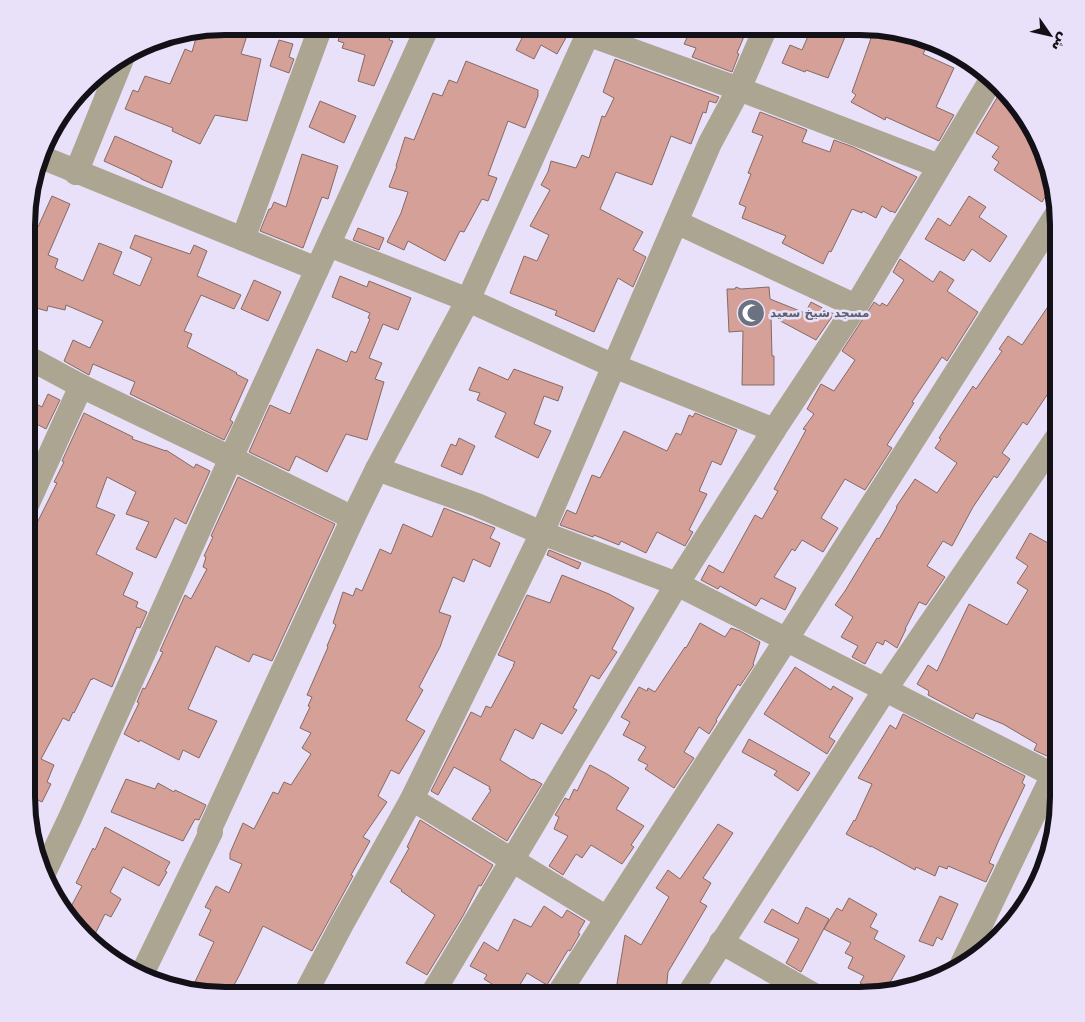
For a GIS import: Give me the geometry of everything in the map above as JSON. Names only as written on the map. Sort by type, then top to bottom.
[{"type":"street","points":[[243,239],[318,35]]},
{"type":"street","points":[[47,864],[70,818],[231,458],[424,35]]},
{"type":"street","points":[[145,969],[211,832],[209,830],[353,518],[377,469],[468,300],[587,35]]},
{"type":"street","points":[[602,35],[939,166]]},
{"type":"street","points":[[309,987],[412,799],[542,533],[710,143],[740,89],[763,35]]},
{"type":"street","points":[[76,173],[118,68]]},
{"type":"street","points":[[436,987],[677,584],[774,430],[856,306],[988,85]]},
{"type":"street","points":[[46,160],[317,269]]},
{"type":"street","points":[[676,222],[856,306]]},
{"type":"street","points":[[563,987],[1050,225]]},
{"type":"street","points":[[329,245],[468,300],[614,366],[774,430]]},
{"type":"street","points":[[35,361],[81,386],[353,518]]},
{"type":"street","points":[[35,488],[81,386]]},
{"type":"street","points":[[694,987],[886,690],[1050,448]]},
{"type":"street","points":[[377,469],[477,505],[542,533],[677,584],[886,690],[1050,769]]},
{"type":"street","points":[[967,954],[1050,784]]},
{"type":"street","points":[[412,799],[607,918]]},
{"type":"street","points":[[721,942],[800,987]]},
{"type":"building","points":[[213,35],[247,35],[241,54],[261,59],[247,121],[215,115],[200,144],[172,131],[173,128],[125,109],[133,90],[138,92],[145,76],[170,84],[185,49],[192,52],[196,38]]},
{"type":"building","points":[[340,35],[390,35],[389,40],[393,41],[374,86],[358,81],[365,55],[342,48],[344,43],[338,41]]},
{"type":"building","points":[[516,35],[567,35],[557,54],[541,45],[534,59],[516,50],[522,38]]},
{"type":"building","points":[[688,35],[745,35],[732,72],[692,57],[696,48],[684,44]]},
{"type":"building","points":[[809,35],[840,35],[845,37],[828,78],[782,63],[790,45],[802,50]]},
{"type":"building","points":[[872,35],[909,41],[926,47],[923,54],[954,68],[936,107],[954,115],[939,141],[886,117],[885,120],[851,102],[856,95],[852,92]]},
{"type":"building","points":[[279,40],[293,44],[289,57],[294,59],[289,73],[270,66]]},
{"type":"building","points":[[615,59],[719,97],[716,103],[709,101],[706,113],[703,112],[691,144],[671,136],[652,185],[616,172],[600,209],[643,232],[633,250],[646,257],[633,287],[618,278],[594,332],[555,315],[557,311],[510,293],[524,256],[537,261],[549,235],[530,226],[550,190],[541,185],[551,161],[576,168],[582,155],[589,158],[602,116],[605,117],[614,98],[603,92]]},
{"type":"building","points":[[466,61],[538,90],[538,96],[525,128],[508,121],[488,175],[497,178],[488,201],[482,199],[464,232],[460,231],[445,261],[408,241],[404,250],[387,242],[401,213],[408,192],[389,187],[405,137],[414,140],[433,93],[442,96],[449,80],[457,83]]},
{"type":"building","points":[[998,96],[1011,109],[1036,153],[1044,176],[1047,194],[1042,202],[994,170],[999,162],[992,157],[999,147],[976,133]]},
{"type":"building","points":[[320,101],[356,116],[344,143],[309,127]]},
{"type":"building","points":[[760,112],[807,130],[802,142],[830,152],[834,140],[917,177],[895,213],[882,206],[876,218],[863,211],[862,213],[852,209],[823,264],[782,243],[786,236],[742,218],[746,207],[739,204],[751,174],[748,173],[763,136],[752,132]]},
{"type":"building","points":[[115,136],[172,161],[162,188],[104,161]]},
{"type":"building","points":[[302,154],[338,166],[328,199],[322,197],[303,248],[260,231],[274,202],[286,207]]},
{"type":"building","points":[[52,196],[70,204],[48,255],[58,259],[55,268],[83,281],[99,243],[122,252],[113,274],[140,286],[152,258],[130,248],[135,235],[190,254],[194,245],[207,251],[197,276],[241,295],[234,309],[201,295],[184,331],[192,334],[187,347],[248,380],[230,420],[233,422],[224,440],[130,394],[135,382],[93,364],[89,375],[64,361],[73,340],[90,348],[103,321],[66,305],[65,310],[48,306],[47,311],[35,308],[35,225],[38,227]]},
{"type":"building","points":[[969,196],[986,207],[979,217],[1007,236],[990,262],[972,249],[964,261],[925,239],[938,218],[950,226]]},
{"type":"building","points":[[358,228],[384,238],[379,250],[353,240]]},
{"type":"building","points":[[900,259],[933,282],[940,271],[954,280],[947,291],[978,312],[947,361],[942,357],[912,402],[914,403],[887,445],[892,448],[865,490],[845,479],[821,518],[838,528],[823,552],[802,540],[795,551],[792,549],[774,577],[796,588],[785,610],[761,598],[756,606],[720,586],[718,589],[701,580],[709,565],[723,573],[755,515],[762,519],[778,491],[774,489],[806,430],[803,429],[814,414],[807,409],[821,384],[834,391],[855,360],[842,351],[874,302],[880,306],[882,303],[887,306],[904,280],[893,272]]},
{"type":"building","points":[[340,276],[367,287],[369,281],[411,298],[398,330],[383,324],[369,358],[382,363],[375,379],[384,382],[367,440],[346,434],[327,472],[296,456],[289,471],[249,452],[270,405],[290,414],[317,349],[347,362],[351,351],[356,353],[370,319],[368,318],[370,313],[332,297]]},
{"type":"building","points":[[254,280],[281,292],[268,321],[241,309]]},
{"type":"building","points":[[736,287],[741,289],[769,287],[770,299],[805,313],[811,302],[834,314],[816,340],[771,316],[774,385],[742,385],[743,331],[729,332],[727,289],[735,289]]},
{"type":"building","points":[[1049,305],[1050,390],[1027,425],[1023,422],[1002,453],[1010,459],[997,478],[994,476],[973,507],[952,546],[943,541],[927,566],[945,577],[926,605],[919,602],[897,648],[885,640],[883,645],[877,642],[865,664],[852,657],[858,646],[841,637],[853,617],[835,605],[877,538],[879,539],[896,507],[915,479],[937,493],[957,463],[935,448],[941,439],[939,438],[973,386],[976,389],[1002,351],[999,349],[1008,336],[1022,345]]},
{"type":"building","points":[[479,367],[508,380],[514,369],[563,387],[558,401],[544,396],[534,424],[551,431],[538,458],[495,437],[506,413],[477,400],[480,393],[469,390]]},
{"type":"building","points":[[48,394],[60,400],[46,429],[35,423],[35,403],[42,407]]},
{"type":"building","points":[[84,413],[133,437],[132,439],[166,450],[194,468],[196,464],[210,471],[186,524],[175,518],[156,558],[136,549],[149,522],[126,514],[136,492],[107,477],[96,507],[115,515],[96,554],[133,573],[123,595],[138,602],[136,607],[147,612],[140,628],[137,627],[112,687],[93,678],[91,679],[69,721],[63,718],[41,759],[54,765],[47,782],[51,784],[42,802],[35,799],[35,530],[57,483],[54,482],[64,462],[62,461]]},
{"type":"building","points":[[695,413],[737,430],[721,465],[712,461],[699,491],[707,494],[689,530],[693,532],[685,546],[657,532],[646,553],[621,541],[619,545],[560,525],[567,510],[576,514],[592,475],[600,478],[624,431],[667,451],[676,433],[681,435],[689,415],[693,417]]},
{"type":"building","points":[[459,438],[475,446],[462,475],[441,466],[451,444],[456,446]]},
{"type":"building","points":[[238,477],[335,524],[272,661],[253,654],[249,662],[216,646],[188,709],[217,721],[199,758],[183,750],[179,760],[124,734],[139,703],[137,702],[143,688],[145,689],[163,652],[160,651],[185,595],[191,599],[207,569],[203,567],[206,557],[204,556]]},
{"type":"building","points":[[444,508],[495,528],[490,538],[500,543],[490,567],[473,559],[464,582],[453,577],[439,612],[451,616],[440,647],[419,687],[423,690],[406,720],[425,731],[399,774],[391,770],[378,796],[387,802],[363,837],[370,841],[351,875],[353,876],[312,951],[263,926],[233,987],[213,987],[194,984],[214,942],[199,935],[211,910],[205,907],[216,886],[229,893],[242,864],[230,859],[230,853],[243,823],[254,829],[273,792],[278,794],[284,782],[291,785],[311,754],[302,748],[311,733],[300,728],[310,707],[308,706],[312,697],[307,695],[336,625],[333,623],[343,592],[353,596],[356,588],[362,591],[380,549],[391,554],[403,524],[432,537]]},
{"type":"building","points":[[1030,533],[1048,543],[1050,540],[1050,752],[1047,756],[1034,750],[1037,744],[1003,724],[976,713],[973,719],[928,695],[929,691],[917,684],[928,665],[937,671],[969,604],[1007,625],[1028,590],[1017,583],[1028,566],[1016,558]]},
{"type":"building","points":[[549,550],[581,563],[578,569],[547,555]]},
{"type":"building","points":[[562,575],[609,594],[634,608],[612,649],[617,652],[599,679],[591,675],[573,708],[577,710],[562,734],[541,723],[533,739],[515,729],[500,760],[542,784],[507,841],[472,819],[491,790],[489,789],[490,787],[454,767],[438,795],[431,791],[471,712],[481,717],[486,706],[491,708],[514,665],[515,662],[498,655],[527,595],[550,603]]},
{"type":"building","points":[[700,623],[725,637],[731,628],[760,642],[754,665],[740,686],[738,684],[709,734],[699,727],[684,752],[694,758],[674,788],[645,769],[648,765],[638,760],[646,747],[623,735],[630,722],[621,717],[639,687],[647,691],[648,688],[655,692],[686,648]]},
{"type":"building","points":[[795,667],[831,690],[833,686],[853,698],[829,737],[835,741],[827,754],[764,714]]},
{"type":"building","points":[[903,714],[1025,776],[1022,783],[1025,785],[989,863],[994,865],[986,882],[948,866],[947,869],[939,866],[935,876],[916,867],[915,870],[846,834],[855,821],[872,784],[858,778],[890,725],[896,729]]},
{"type":"building","points":[[749,739],[810,773],[798,791],[774,775],[777,771],[742,752]]},
{"type":"building","points":[[590,765],[629,788],[616,809],[644,826],[631,845],[634,847],[622,864],[591,845],[582,858],[576,854],[563,875],[549,866],[568,836],[554,829],[559,817],[555,815],[565,798],[569,800],[574,789],[577,791]]},
{"type":"building","points":[[126,779],[155,789],[158,783],[174,792],[175,790],[206,805],[199,820],[195,819],[183,841],[111,812]]},
{"type":"building","points":[[420,820],[493,865],[481,886],[479,885],[463,916],[427,975],[406,963],[435,915],[390,882],[409,848],[407,847]]},
{"type":"building","points":[[718,824],[733,833],[703,878],[711,883],[700,902],[707,906],[668,972],[667,987],[616,987],[625,935],[641,945],[669,897],[656,888],[668,870],[680,879]]},
{"type":"building","points":[[105,827],[170,862],[159,886],[123,867],[110,892],[121,899],[111,917],[105,914],[95,935],[70,907],[82,886],[76,883],[93,848],[95,850]]},
{"type":"building","points":[[940,896],[958,904],[942,940],[937,937],[933,946],[919,941]]},
{"type":"building","points":[[849,898],[877,914],[870,927],[878,931],[874,939],[905,956],[889,984],[867,987],[860,983],[864,976],[848,968],[853,957],[845,953],[851,943],[824,929],[837,908],[842,911]]},
{"type":"building","points":[[544,906],[562,918],[567,910],[585,921],[570,951],[568,950],[547,985],[527,973],[518,987],[497,987],[484,979],[487,975],[470,966],[484,942],[498,951],[514,919],[531,927]]},
{"type":"building","points":[[806,907],[829,919],[801,972],[786,963],[799,939],[764,922],[772,909],[798,924]]},
{"type":"place","name":"مسجد شيخ سعيد","points":[[751,313]]}]
